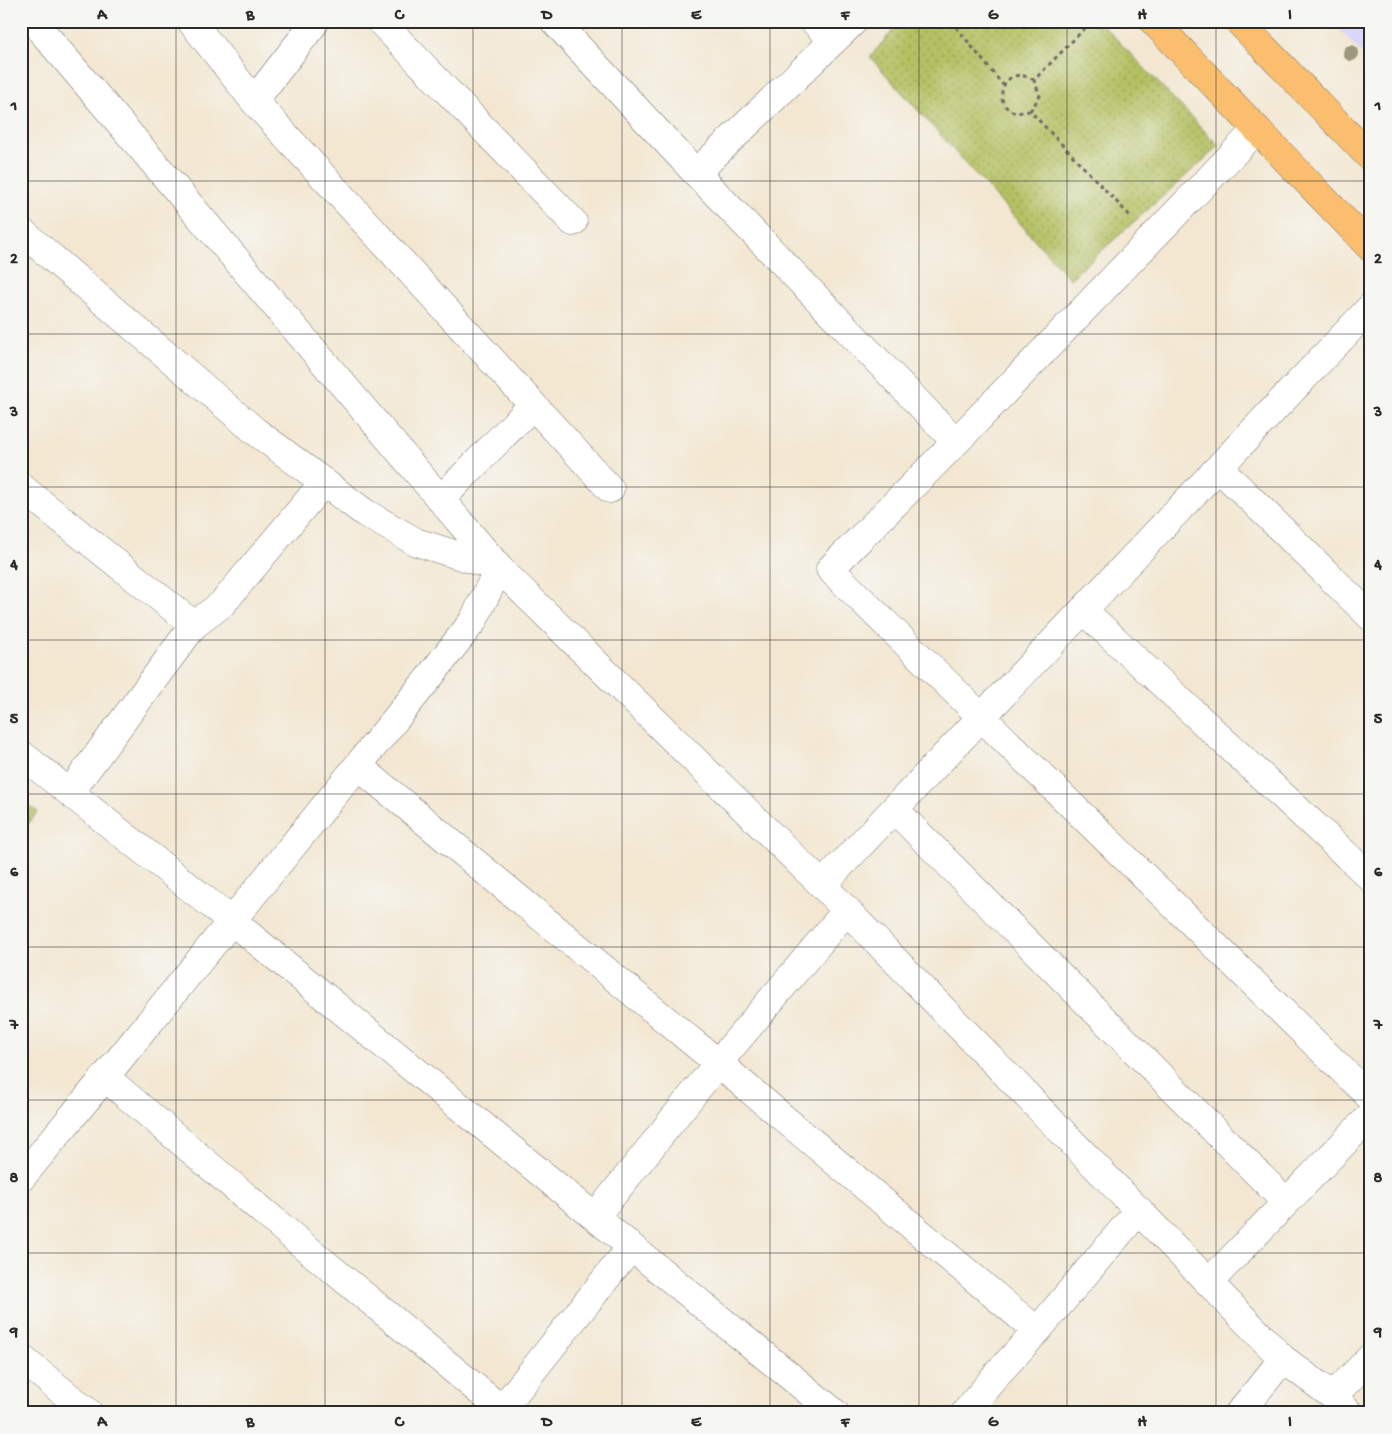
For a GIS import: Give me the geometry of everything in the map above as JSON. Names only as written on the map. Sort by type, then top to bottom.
[{"type":"main road","points":[[1153,21],[1371,248]]},
{"type":"main road","points":[[1238,21],[1371,158]]},
{"type":"street","points":[[33,21],[499,568],[847,910],[1283,1359],[1341,1404],[1371,1357]]},
{"type":"street","points":[[191,21],[254,100],[610,489]]},
{"type":"street","points":[[254,100],[316,21]]},
{"type":"street","points":[[380,21],[573,222]]},
{"type":"street","points":[[554,21],[696,173],[956,442]]},
{"type":"street","points":[[814,21],[833,41]]},
{"type":"street","points":[[696,173],[854,21]]},
{"type":"street","points":[[1257,129],[956,442],[830,569],[1371,1098]]},
{"type":"street","points":[[21,231],[255,431],[365,513],[416,542],[499,568]]},
{"type":"street","points":[[822,885],[1371,307]]},
{"type":"street","points":[[441,499],[533,404]]},
{"type":"street","points":[[1219,468],[1371,617]]},
{"type":"street","points":[[70,792],[194,625],[222,604],[324,482]]},
{"type":"street","points":[[21,487],[194,625]]},
{"type":"street","points":[[21,1178],[106,1077],[428,679],[473,621],[499,568]]},
{"type":"street","points":[[1083,610],[1371,878]]},
{"type":"street","points":[[21,754],[232,921],[835,1413]]},
{"type":"street","points":[[358,766],[718,1063],[1037,1331]]},
{"type":"street","points":[[894,809],[1286,1202]]},
{"type":"street","points":[[595,1217],[718,1063],[847,910]]},
{"type":"street","points":[[106,1077],[494,1408],[631,1247]]},
{"type":"street","points":[[1209,1282],[1371,1115]]},
{"type":"street","points":[[965,1413],[1139,1210]]},
{"type":"street","points":[[21,1358],[89,1413]]},
{"type":"street","points":[[1239,1413],[1283,1359]]},
{"type":"path","points":[[951,21],[1003,85]]},
{"type":"path","points":[[1034,80],[1088,25]]},
{"type":"path","points":[[1025,75],[1034,80],[1040,96],[1030,111],[1015,113],[1005,106],[1001,92],[1003,85],[1014,76],[1025,75]]},
{"type":"path","points":[[1030,111],[1151,238]]},
{"type":"shaded area","points":[[1331,21],[1371,21],[1371,63]]},
{"type":"green space","points":[[901,21],[1099,21],[1219,146],[1070,279],[870,57]]},
{"type":"green space","points":[[21,800],[38,812],[21,832]]}]
